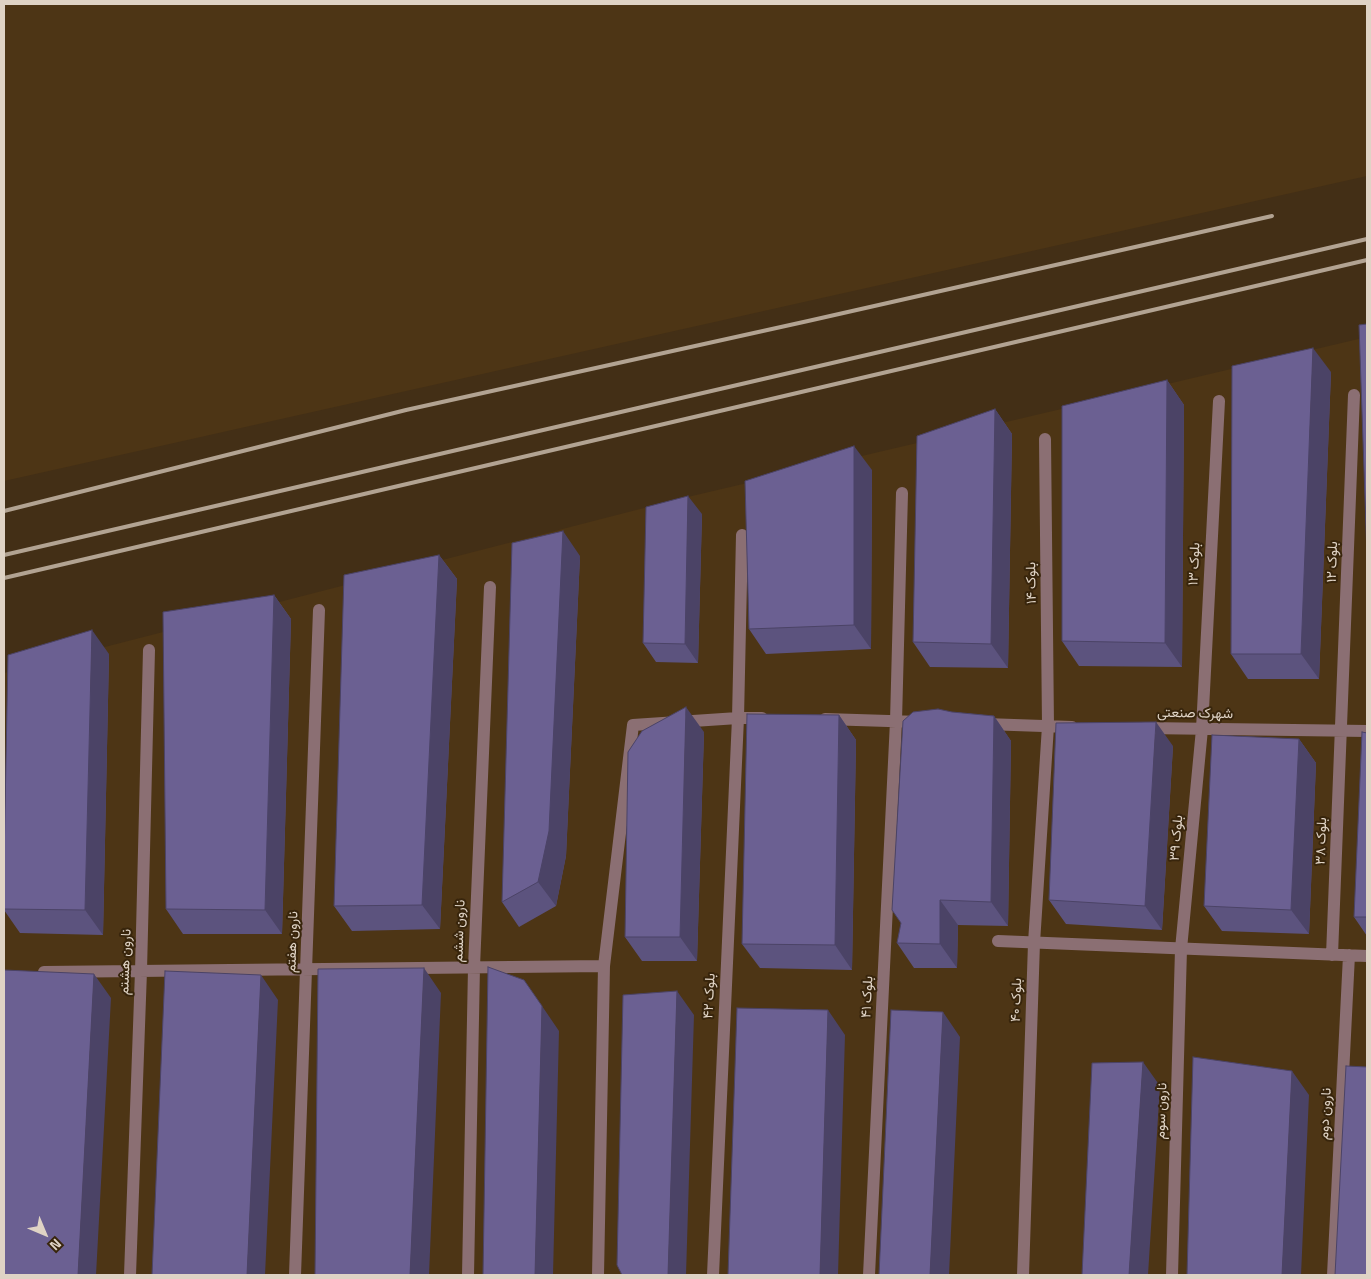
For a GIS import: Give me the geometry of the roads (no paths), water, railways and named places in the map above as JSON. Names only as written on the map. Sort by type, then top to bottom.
[{"type":"lane","name":"بلوک ۱۲","points":[[1342,729],[1354,396]]},
{"type":"lane","name":"بلوک ۱۳","points":[[1202,730],[1219,401]]},
{"type":"lane","name":"بلوک ۱۴","points":[[1045,439],[1048,726]]},
{"type":"lane","name":"بلوک ۴۱","points":[[869,1275],[896,721],[902,493]]},
{"type":"lane","name":"بلوک ۴۲","points":[[713,1275],[738,718],[742,536]]},
{"type":"lane","name":"نارون ششم","points":[[468,1275],[474,967],[490,587]]},
{"type":"lane","name":"نارون هفتم","points":[[295,1275],[319,610]]},
{"type":"lane","name":"نارون هشتم","points":[[130,1275],[141,971],[149,650]]},
{"type":"lane","points":[[598,1275],[604,966],[632,725],[738,718],[777,719]]},
{"type":"lane","points":[[817,719],[934,722]]},
{"type":"lane","points":[[972,724],[1087,727]]},
{"type":"lane","name":"بلوک ۴۰","points":[[1023,1275],[1034,942],[1048,726]]},
{"type":"lane","name":"شهرک صنعتی","points":[[1134,728],[1202,730],[1342,729],[1367,731]]},
{"type":"lane","name":"بلوک ۳۸","points":[[1332,954],[1342,729]]},
{"type":"lane","name":"بلوک ۳۹","points":[[1182,948],[1202,730]]},
{"type":"lane","points":[[998,941],[1367,956]]},
{"type":"lane","name":"نارون سوم","points":[[1172,1275],[1182,948]]},
{"type":"lane","name":"نارون دوم","points":[[1333,1275],[1349,955]]},
{"type":"lane","points":[[33,972],[604,966]]},
{"type":"railway","points":[[4,511],[406,410],[1272,216]]},
{"type":"railway","points":[[4,555],[1367,239]]},
{"type":"railway","points":[[4,578],[1367,260]]}]
